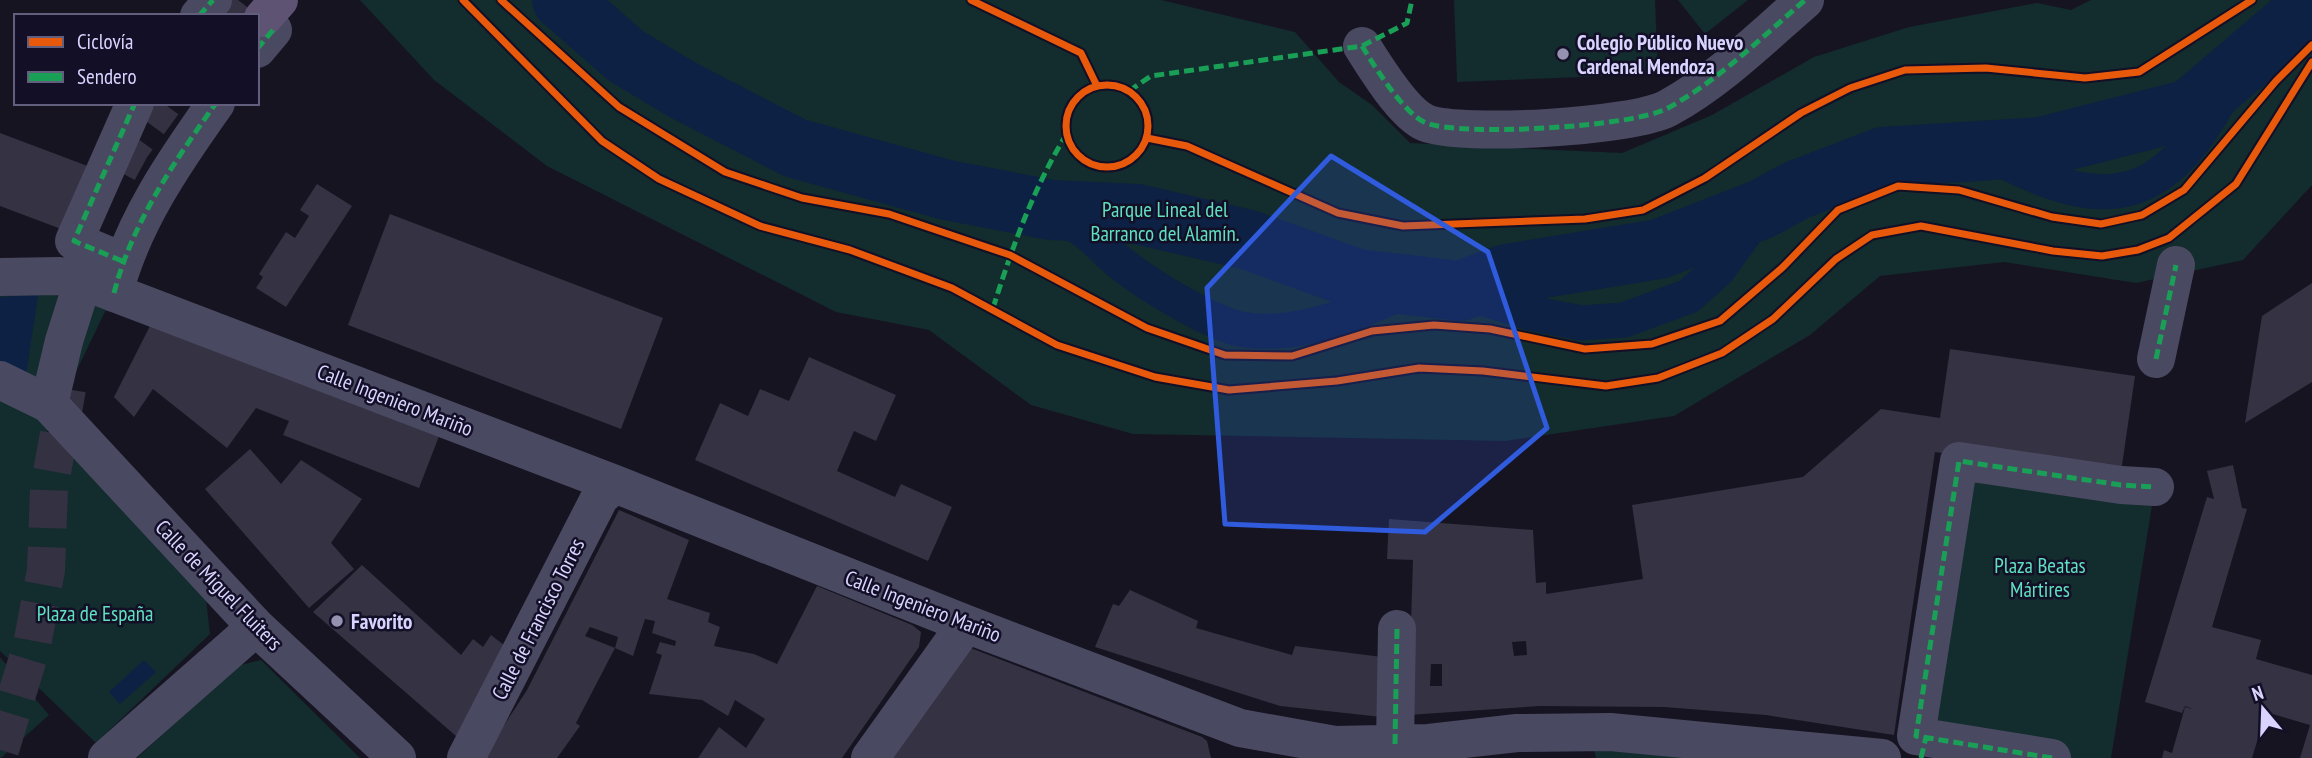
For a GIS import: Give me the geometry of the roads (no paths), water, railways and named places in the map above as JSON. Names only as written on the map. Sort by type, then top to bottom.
[{"type":"street","points":[[1362,46],[1396,96],[1425,123],[1493,130],[1608,124],[1665,110],[1711,81],[1805,0]]},
{"type":"street","points":[[95,278],[74,241],[134,105]]},
{"type":"street","points":[[28,393],[64,341],[95,278],[215,105]]},
{"type":"street","points":[[2156,359],[2176,265]]},
{"type":"street","name":"Calle Ingeniero Mariño","points":[[0,277],[95,278],[966,624],[1242,743],[1395,744],[1517,733],[1610,732],[1802,755],[1878,757]]},
{"type":"street","name":"Calle de Miguel Fluiters","points":[[28,393],[256,627],[397,758]]},
{"type":"street","points":[[2052,758],[1923,748],[1916,736],[1959,461],[2121,485],[2155,487]]},
{"type":"street","name":"Calle de Francisco Torres","points":[[466,758],[600,497],[615,484]]},
{"type":"street","points":[[870,758],[966,624]]},
{"type":"street","points":[[107,758],[256,627]]},
{"type":"street","points":[[1395,744],[1397,629]]},
{"type":"water","points":[[38,295],[26,375],[0,364],[0,297]]},
{"type":"water","points":[[144,660],[156,672],[120,704],[109,692]]},
{"type":"waterway","points":[[562,0],[626,56],[681,89],[795,148],[947,190],[1051,210],[1137,214],[1249,240],[1357,279],[1460,291],[1507,274],[1659,249],[1762,209],[1797,190],[1883,157],[2041,147],[2190,109],[2312,5]]},
{"type":"waterway","points":[[1985,151],[2030,173],[2068,187],[2103,192],[2133,187],[2161,173],[2186,150],[2210,116],[2234,72]]},
{"type":"waterway","points":[[1460,291],[1530,313],[1581,323],[1624,320],[1689,296],[1718,270],[1762,209]]},
{"type":"waterway","points":[[1051,210],[1086,232],[1119,262],[1160,291],[1211,319],[1240,329],[1262,331],[1307,327],[1374,305],[1415,287]]},
{"type":"tunnel","points":[[234,14],[242,3]]},
{"type":"tunnel","points":[[118,171],[131,147],[162,105]]},
{"type":"tunnel","points":[[0,750],[32,645],[46,570],[49,489],[67,389]]},
{"type":"place","name":"Colegio Público Nuevo Cardenal Mendoza","points":[[1563,54]]},
{"type":"place","name":"Favorito","points":[[337,621]]},
{"type":"park label","name":"Parque Lineal del Barranco del Alamín.","points":[[1165,221]]},
{"type":"park label","name":"Plaza Beatas Mártires","points":[[2040,577]]},
{"type":"park label","name":"Plaza de España","points":[[95,613]]}]
